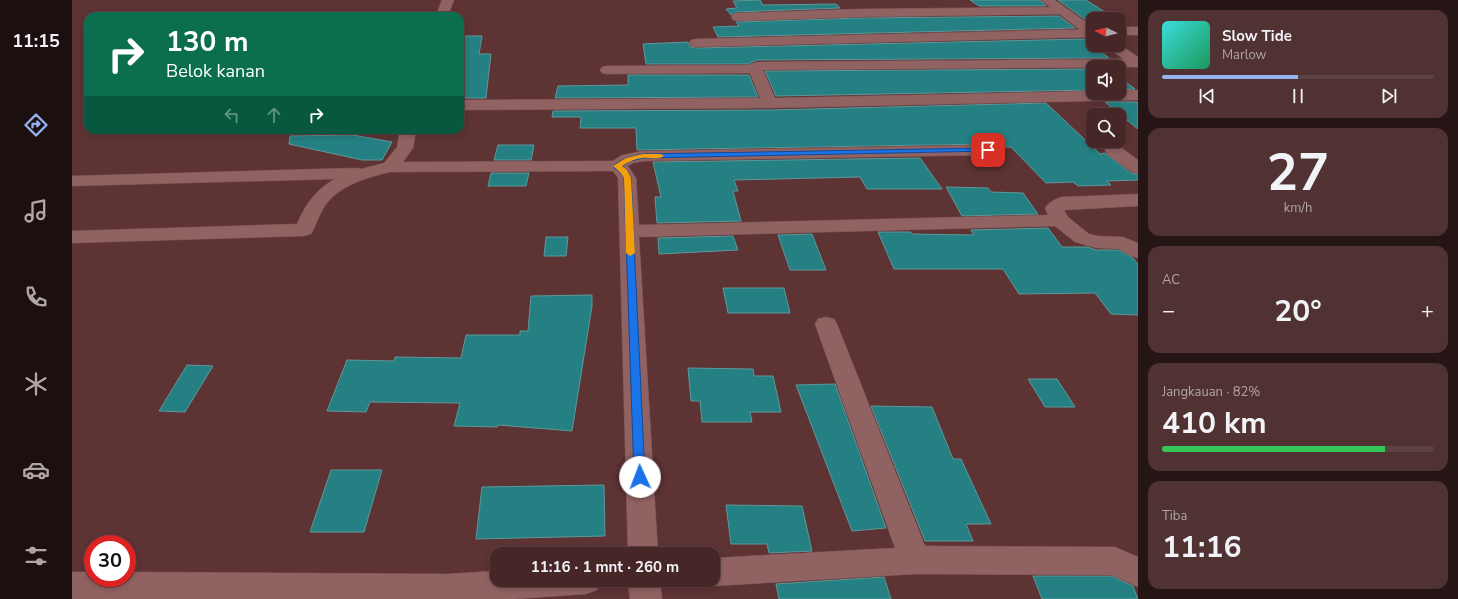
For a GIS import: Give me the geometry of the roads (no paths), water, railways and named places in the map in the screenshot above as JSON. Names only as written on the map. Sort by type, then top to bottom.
[{"type":"street","points":[[444,12],[448,0]]},
{"type":"street","points":[[1047,0],[1086,28]]},
{"type":"street","points":[[737,16],[1062,11]]},
{"type":"street","points":[[1126,31],[1138,31]]},
{"type":"street","points":[[696,43],[1086,32]]},
{"type":"street","points":[[1132,55],[1138,63]]},
{"type":"street","points":[[607,70],[755,69],[754,67],[757,66],[1138,63]]},
{"type":"street","points":[[755,69],[770,102]]},
{"type":"street","points":[[464,104],[770,102],[1138,95]]},
{"type":"street","points":[[390,166],[405,148],[407,134]]},
{"type":"street","points":[[72,237],[304,230],[316,204],[333,187],[365,173],[390,166],[617,166],[628,159],[643,156],[988,150]]},
{"type":"street","points":[[1113,150],[1138,168]]},
{"type":"street","points":[[617,166],[624,172],[627,178],[643,547]]},
{"type":"street","points":[[72,181],[365,173]]},
{"type":"street","points":[[1138,200],[1062,203],[1054,208],[1060,220],[1082,238],[1096,242],[1123,243],[1138,252]]},
{"type":"street","points":[[630,231],[1060,220]]},
{"type":"street","points":[[826,324],[915,560]]},
{"type":"street","points":[[720,572],[915,560],[1115,561],[1138,573]]},
{"type":"street","points":[[72,586],[447,589],[490,586]]},
{"type":"street","points":[[645,587],[646,599]]}]
